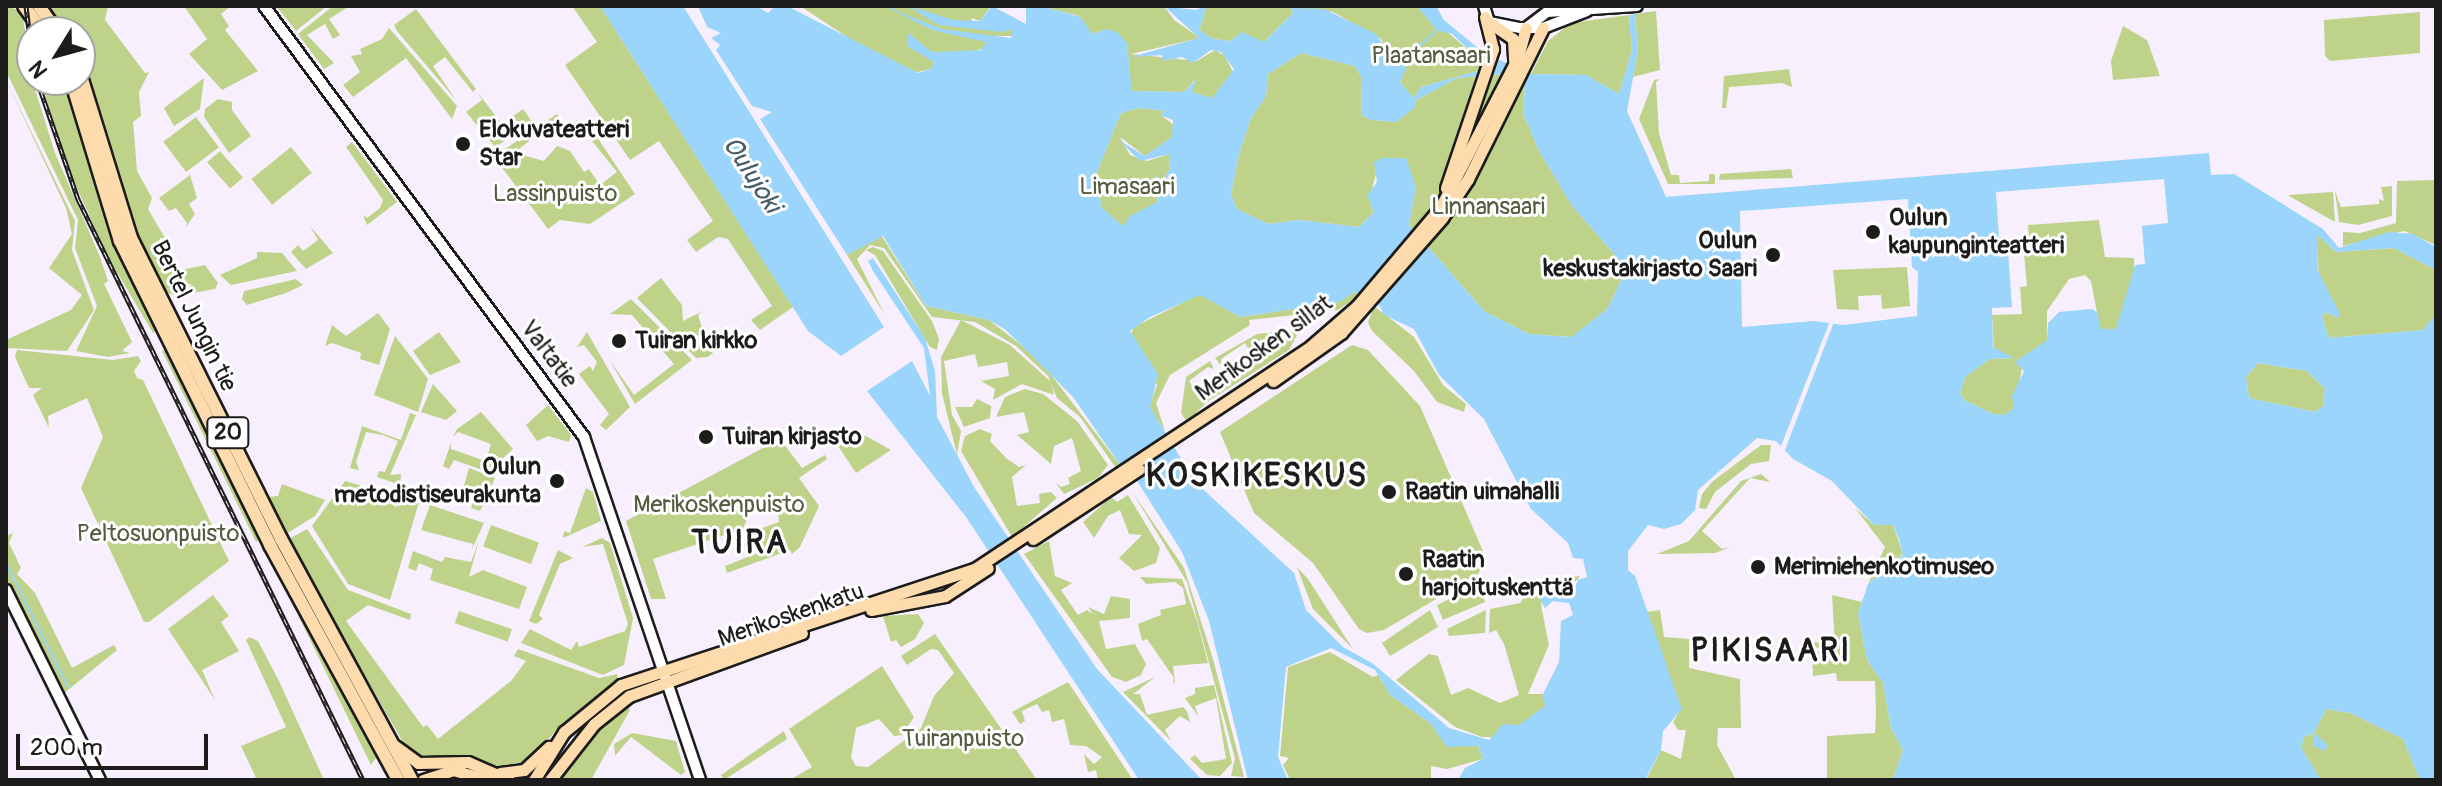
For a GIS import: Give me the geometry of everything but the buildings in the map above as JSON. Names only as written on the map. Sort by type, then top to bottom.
[{"type":"highway","name":"Bertel Jungin tie","points":[[76,96],[120,241],[270,545],[398,780]]},
{"type":"highway","name":"Bertel Jungin tie","points":[[87,96],[131,238],[288,551],[411,780]]},
{"type":"main road","points":[[1439,213],[1493,49],[1486,15]]},
{"type":"main road","points":[[1486,15],[1513,39],[1520,58]]},
{"type":"main road","name":"Merikosken sillat","points":[[932,601],[1194,429],[1312,356],[1360,308],[1439,213],[1510,86],[1526,28]]},
{"type":"main road","name":"Merikosken sillat","points":[[1510,86],[1513,69],[1543,28]]},
{"type":"main road","name":"Merikosken sillat","points":[[922,586],[977,572]]},
{"type":"main road","name":"Merikoskenkatu","points":[[564,732],[603,696],[664,668],[922,586]]},
{"type":"main road","name":"Merikoskenkatu","points":[[550,780],[610,709],[668,680],[863,612],[932,601]]},
{"type":"main road","points":[[492,776],[524,770],[564,732]]},
{"type":"main road","points":[[534,780],[564,732]]},
{"type":"main road","points":[[392,743],[418,763],[509,780]]},
{"type":"main road","points":[[411,780],[447,767]]},
{"type":"main road","points":[[423,780],[447,767]]},
{"type":"street","name":"Valtatie","points":[[264,6],[584,437],[700,780]]},
{"type":"street","points":[[1526,28],[1547,9],[1587,11],[1637,6]]},
{"type":"street","name":"Merikosken sillat","points":[[1543,28],[1547,9]]},
{"type":"street","points":[[1486,15],[1526,28],[1543,28],[1587,11]]},
{"type":"street","points":[[6,590],[100,780]]},
{"type":"street","points":[[438,780],[447,767]]},
{"type":"green space","points":[[6,6],[22,11],[23,16],[16,16],[16,92],[6,71]]},
{"type":"green space","points":[[43,6],[108,6],[105,20],[145,73],[149,72],[139,92],[141,116],[133,122],[137,171],[152,198],[148,209],[169,245],[165,249],[181,270],[205,265],[218,283],[215,289],[177,296],[165,292],[121,198],[93,96],[96,96],[96,16],[50,16]]},
{"type":"green space","points":[[184,6],[231,6],[221,14],[229,26],[225,30],[258,71],[222,90],[189,54],[207,39]]},
{"type":"green space","points":[[327,6],[296,31],[277,7],[288,8]]},
{"type":"green space","points":[[333,6],[350,6],[329,19],[340,35],[333,39],[325,24],[307,35],[334,63],[324,69],[298,34]]},
{"type":"green space","points":[[572,6],[600,6],[793,307],[760,330],[751,320],[772,306],[728,239],[718,237],[696,252],[687,240],[713,221],[659,141],[630,160],[565,65],[597,42]]},
{"type":"green space","points":[[800,6],[991,6],[980,21],[972,18],[970,26],[1012,29],[1013,36],[972,36],[986,42],[983,49],[951,54],[929,51],[908,33],[910,47],[934,62],[931,69],[913,73],[870,52]]},
{"type":"green space","points":[[1039,6],[1164,6],[1174,20],[1200,38],[1131,54],[1197,61],[1215,50],[1225,56],[1233,72],[1212,98],[1191,92],[1195,80],[1184,92],[1131,91],[1127,43],[1107,29],[1091,34],[1079,16]]},
{"type":"green space","name":"Plaatansaari","points":[[1207,6],[1417,6],[1480,60],[1478,71],[1421,87],[1414,98],[1403,87],[1381,39],[1333,12],[1292,8],[1293,13],[1264,42],[1242,33],[1230,41],[1213,39],[1199,30]]},
{"type":"green space","points":[[416,9],[476,89],[473,92],[445,57],[433,66],[456,100],[397,31],[394,25]]},
{"type":"green space","points":[[1656,11],[1660,70],[1633,77],[1638,50],[1635,14]]},
{"type":"green space","points":[[2420,12],[2420,53],[2330,61],[2325,56],[2324,20]]},
{"type":"green space","points":[[1629,15],[1632,50],[1619,94],[1586,75],[1531,74],[1548,41],[1571,23]]},
{"type":"green space","points":[[2123,26],[2147,40],[2160,76],[2113,80],[2111,61]]},
{"type":"green space","points":[[389,28],[457,106],[452,119],[406,58],[353,97],[343,85],[360,72],[351,56],[362,54],[360,49],[382,39]]},
{"type":"green space","name":"Linnansaari","points":[[1301,53],[1355,66],[1362,79],[1361,115],[1371,120],[1396,122],[1415,101],[1457,78],[1503,74],[1525,85],[1523,113],[1539,151],[1573,207],[1623,264],[1624,275],[1607,309],[1572,337],[1529,334],[1485,312],[1409,225],[1416,187],[1376,174],[1369,200],[1374,212],[1359,227],[1299,220],[1268,224],[1237,209],[1231,194],[1239,154],[1251,118],[1266,96],[1268,74]]},
{"type":"green space","points":[[1789,69],[1792,87],[1782,83],[1729,87],[1726,108],[1722,108],[1724,76]]},
{"type":"green space","points":[[204,78],[200,109],[174,126],[164,108]]},
{"type":"green space","points":[[1660,79],[1656,82],[1659,133],[1671,175],[1679,175],[1680,183],[1709,181],[1709,174],[1715,174],[1715,184],[1668,184],[1639,119],[1654,80]]},
{"type":"green space","points":[[6,80],[75,221],[72,250],[94,310],[67,351],[6,348],[6,340],[71,310],[82,295],[49,268],[72,234],[66,208]]},
{"type":"green space","points":[[478,93],[502,124],[523,109],[533,123],[495,147],[466,112],[482,100]]},
{"type":"green space","points":[[18,96],[37,96],[55,153],[100,257],[108,281],[104,284],[132,342],[122,351],[130,353],[108,357],[76,351],[97,306],[75,248],[78,220]]},
{"type":"green space","points":[[46,96],[70,96],[115,241],[158,330],[153,333],[108,257],[61,151]]},
{"type":"green space","points":[[218,99],[232,102],[232,110],[251,136],[229,153],[204,117],[205,109]]},
{"type":"green space","name":"Limasaari","points":[[1139,108],[1165,111],[1161,115],[1175,126],[1172,137],[1145,156],[1120,137],[1130,155],[1147,161],[1170,154],[1169,170],[1163,181],[1155,176],[1160,182],[1157,202],[1123,227],[1102,208],[1095,177],[1121,113]]},
{"type":"green space","name":"Lassinpuisto","points":[[557,114],[560,118],[520,148],[526,156],[544,161],[557,146],[570,151],[584,172],[589,169],[600,185],[617,172],[592,141],[597,137],[635,194],[590,224],[560,220],[548,229],[503,169],[499,153]]},
{"type":"green space","points":[[196,117],[219,147],[186,172],[163,142]]},
{"type":"green space","points":[[352,142],[397,202],[367,225],[363,215],[367,218],[380,208],[383,200],[346,147]]},
{"type":"green space","points":[[291,147],[312,173],[272,205],[251,179]]},
{"type":"green space","points":[[220,151],[243,177],[230,189],[207,162]]},
{"type":"green space","points":[[1791,169],[1793,178],[1719,180],[1720,174]]},
{"type":"green space","points":[[190,175],[197,198],[189,204],[195,214],[185,228],[187,223],[176,208],[169,211],[159,198]]},
{"type":"green space","points":[[2436,180],[2436,245],[2404,231],[2343,246],[2343,232],[2360,233],[2396,223],[2397,181]]},
{"type":"green space","points":[[2392,186],[2392,216],[2358,225],[2339,222],[2335,191],[2341,207],[2379,204],[2379,199],[2384,201],[2381,187]]},
{"type":"green space","points":[[2333,192],[2335,222],[2289,196],[2289,195]]},
{"type":"green space","points":[[2099,220],[2105,257],[2134,258],[2134,276],[2116,329],[2100,329],[2091,281],[2085,275],[2069,279],[2047,311],[2047,340],[2022,368],[2014,408],[2005,415],[1993,414],[1964,400],[1960,392],[1966,376],[1990,359],[2014,358],[1994,350],[1992,315],[2022,314],[2020,287],[2027,286],[2024,254],[2030,253],[2028,225]]},
{"type":"green space","points":[[310,226],[333,253],[306,269],[291,252],[298,245],[303,251],[318,240]]},
{"type":"green space","points":[[2316,233],[2336,252],[2394,248],[2436,270],[2436,315],[2423,330],[2329,338],[2322,317],[2326,312],[2338,318],[2319,277]]},
{"type":"green space","points":[[881,235],[926,306],[989,320],[1039,359],[1120,465],[1116,468],[1080,417],[1057,398],[1048,376],[1016,346],[975,322],[932,317],[884,248],[870,245],[857,259],[885,315],[847,255]]},
{"type":"green space","points":[[873,247],[883,251],[932,321],[939,339],[937,350],[930,347],[875,255],[866,250]]},
{"type":"green space","points":[[257,252],[282,253],[297,271],[231,285],[220,275],[257,258]]},
{"type":"green space","points":[[1907,267],[1910,306],[1882,309],[1881,295],[1858,296],[1859,310],[1837,309],[1833,270]]},
{"type":"green space","points":[[661,278],[682,305],[683,321],[703,311],[698,315],[703,331],[696,337],[713,353],[708,357],[696,358],[637,298]]},
{"type":"green space","points":[[296,279],[303,285],[286,293],[247,305],[242,299],[244,291]]},
{"type":"green space","points":[[1355,292],[1361,294],[1338,310],[1249,320],[1250,325],[1170,375],[1156,403],[1165,431],[1149,407],[1157,385],[1131,334],[1134,327],[1200,294],[1240,317],[1339,302]]},
{"type":"green space","points":[[631,299],[692,360],[635,404],[609,359],[634,395],[674,364],[632,315],[610,314]]},
{"type":"green space","points":[[1374,306],[1414,337],[1443,385],[1466,404],[1464,412],[1437,402],[1414,371],[1372,331],[1368,322]]},
{"type":"green space","points":[[378,313],[390,329],[379,365],[360,359],[361,353],[332,343],[325,346],[332,325],[346,336]]},
{"type":"green space","points":[[961,320],[1010,345],[1051,382],[1054,395],[1022,384],[993,400],[995,389],[981,381],[1009,376],[1007,362],[978,367],[975,354],[944,361],[952,415],[961,431],[957,455],[942,393],[941,357]]},
{"type":"green space","points":[[1289,330],[1297,335],[1289,350],[1207,402],[1187,422],[1181,413],[1186,377],[1210,361],[1214,369],[1208,367],[1189,381],[1197,394],[1220,380],[1222,390],[1223,378],[1254,357],[1245,343],[1221,359],[1221,365],[1215,358],[1257,334]]},
{"type":"green space","points":[[439,332],[461,362],[430,375],[413,351]]},
{"type":"green space","points":[[587,332],[630,407],[606,430],[600,425],[609,414],[579,374],[590,366],[593,371],[597,362],[584,345],[577,347]]},
{"type":"green space","points":[[395,336],[428,379],[418,412],[374,395]]},
{"type":"green space","points":[[1352,345],[1368,350],[1420,406],[1486,558],[1478,574],[1384,630],[1367,633],[1359,629],[1313,563],[1254,513],[1220,432]]},
{"type":"green space","points":[[167,349],[261,537],[256,542],[162,351]]},
{"type":"green space","name":"Peltosuonpuisto","points":[[17,350],[113,360],[138,356],[141,361],[134,371],[137,378],[143,380],[229,561],[149,622],[144,622],[81,488],[103,437],[87,398],[48,416],[49,428],[33,395],[42,388],[29,388],[15,357]]},
{"type":"green space","points":[[2258,363],[2307,371],[2325,389],[2323,406],[2315,412],[2249,398],[2246,377]]},
{"type":"green space","points":[[433,384],[457,411],[446,420],[421,412]]},
{"type":"green space","points":[[1025,389],[1043,394],[1077,421],[1108,465],[1098,478],[1064,494],[1056,483],[1061,487],[1070,484],[1068,478],[1081,471],[1072,438],[1054,446],[1051,464],[1017,435],[1029,432],[1024,412],[996,417],[1005,397]]},
{"type":"green space","points":[[977,399],[991,406],[990,418],[964,427],[955,407],[972,407]]},
{"type":"green space","points":[[548,405],[571,435],[569,442],[548,436],[537,441],[526,425]]},
{"type":"green space","points":[[481,412],[513,449],[502,459],[497,475],[454,460],[449,469],[443,466],[451,443],[451,449],[486,461],[491,444],[458,432],[453,437],[457,429]]},
{"type":"green space","points":[[410,413],[416,415],[390,475],[401,474],[400,485],[377,477],[379,471],[385,472],[398,441],[383,435],[366,432],[356,462],[359,470],[350,468],[362,426],[401,440]]},
{"type":"green space","points":[[980,429],[992,434],[990,441],[1007,459],[1019,467],[1026,465],[1012,477],[1017,506],[1040,503],[1039,494],[1051,492],[1057,498],[1012,537],[961,451],[965,436]]},
{"type":"green space","points":[[866,436],[891,450],[856,473],[832,437]]},
{"type":"green space","name":"Merikoskenpuisto","points":[[780,439],[802,468],[825,455],[827,459],[799,478],[819,506],[800,547],[792,554],[790,550],[727,573],[725,566],[763,551],[756,530],[779,522],[778,509],[754,501],[743,529],[653,559],[666,599],[651,599],[626,521]]},
{"type":"green space","points":[[1761,445],[1771,445],[1769,461],[1751,464],[1715,492],[1706,509],[1699,508],[1702,494],[1713,481]]},
{"type":"green space","points":[[469,468],[495,478],[480,511],[471,508],[475,494],[463,489]]},
{"type":"green space","points":[[1761,474],[1770,482],[1750,478],[1702,531],[1722,549],[1731,547],[1715,553],[1657,554],[1689,541],[1741,481]]},
{"type":"green space","points":[[345,481],[419,502],[390,600],[348,584],[312,526]]},
{"type":"green space","points":[[282,484],[325,500],[315,516],[286,534],[267,497],[278,496]]},
{"type":"green space","points":[[586,488],[593,492],[601,521],[563,538],[564,531],[570,533]]},
{"type":"green space","points":[[1131,490],[1184,568],[1213,659],[1244,777],[1231,776],[1235,758],[1187,582]]},
{"type":"green space","points":[[1128,495],[1160,548],[1156,563],[1134,571],[1119,558],[1142,535],[1129,534],[1120,510],[1108,516],[1094,538],[1083,522],[1111,497],[1117,502]]},
{"type":"green space","points":[[430,505],[484,523],[472,549],[473,544],[421,530]]},
{"type":"green space","points":[[1855,508],[1874,525],[1893,525],[1903,554],[1868,584],[1885,547]]},
{"type":"green space","points":[[491,525],[539,542],[531,564],[483,547]]},
{"type":"green space","points":[[307,529],[348,590],[411,614],[410,620],[368,605],[346,621],[423,727],[427,725],[438,739],[511,681],[526,661],[514,656],[518,649],[599,678],[617,674],[618,679],[557,729],[528,764],[508,770],[466,757],[420,760],[408,751],[287,540]]},
{"type":"green space","points":[[13,533],[9,543],[21,568],[17,574],[35,593],[72,668],[114,645],[117,650],[63,694],[6,578],[6,536]]},
{"type":"green space","points":[[602,538],[610,543],[633,618],[624,665],[603,675],[521,643],[530,629],[571,650],[577,641],[579,647],[625,631],[628,624],[603,544],[582,547]]},
{"type":"green space","points":[[479,540],[469,577],[483,570],[527,587],[519,609],[430,580],[433,569],[419,563],[416,571],[408,568],[413,551],[442,562],[445,557],[471,562]]},
{"type":"green space","points":[[1049,541],[1055,576],[1072,583],[1061,590],[1078,615],[1087,610],[1093,614],[1088,607],[1104,614],[1111,596],[1130,599],[1130,618],[1099,621],[1106,649],[1135,644],[1146,664],[1141,675],[1126,682],[1112,677],[1024,554]]},
{"type":"green space","points":[[558,550],[573,558],[560,564],[539,615],[543,619],[536,624],[529,621]]},
{"type":"green space","points":[[1297,567],[1308,579],[1353,649],[1313,609]]},
{"type":"green space","points":[[275,568],[375,748],[378,755],[371,765]]},
{"type":"green space","points":[[1580,576],[1576,583],[1543,588],[1541,605],[1549,645],[1528,694],[1543,694],[1546,706],[1536,717],[1496,737],[1482,737],[1455,727],[1396,680],[1429,654],[1438,656],[1451,695],[1468,688],[1500,703],[1519,695],[1504,644],[1496,630],[1489,633],[1490,609],[1520,603],[1529,589],[1544,581]]},
{"type":"green space","points":[[1140,577],[1182,579],[1197,621],[1208,663],[1173,666],[1175,681],[1173,685],[1174,678],[1147,639],[1142,641],[1138,624],[1161,615],[1160,610],[1186,604],[1183,588],[1175,582],[1146,584]]},
{"type":"green space","points":[[1482,583],[1485,602],[1443,620],[1437,605]]},
{"type":"green space","points":[[213,595],[229,616],[221,622],[239,651],[202,670],[215,700],[168,629]]},
{"type":"green space","points":[[1832,595],[1862,602],[1858,614],[1867,660],[1883,683],[1891,728],[1903,750],[1893,780],[1827,780],[1827,736],[1875,733],[1876,715],[1875,681],[1837,681],[1836,673],[1813,676],[1812,656],[1823,648],[1806,647],[1814,642],[1835,645]]},
{"type":"green space","points":[[1430,610],[1438,627],[1390,656],[1382,643]]},
{"type":"green space","points":[[1486,610],[1485,633],[1449,636],[1447,629]]},
{"type":"green space","points":[[1660,610],[1664,637],[1689,639],[1689,668],[1740,679],[1741,728],[1718,728],[1717,745],[1736,780],[1646,780],[1661,750],[1681,759],[1686,730],[1678,730],[1673,722],[1681,709],[1647,612]]},
{"type":"green space","points":[[459,611],[512,629],[508,642],[455,623]]},
{"type":"green space","points":[[918,614],[924,623],[915,639],[901,647],[896,640],[891,642],[883,616]]},
{"type":"green space","name":"Tuiranpuisto","points":[[935,634],[1037,780],[790,780],[812,767],[789,729],[882,666],[914,717],[902,735],[894,736],[879,719],[856,728],[851,757],[856,766],[868,767],[921,728],[934,696],[954,673],[938,650],[931,649],[907,665],[901,656]]},
{"type":"green space","points":[[249,637],[258,641],[279,681],[324,780],[257,780],[241,746],[286,727],[246,640]]},
{"type":"green space","points":[[1330,652],[1373,677],[1378,675],[1390,695],[1430,723],[1447,746],[1478,746],[1483,759],[1447,769],[1431,766],[1431,780],[1290,780],[1283,765],[1289,758],[1280,756],[1288,667]]},
{"type":"green space","points":[[1155,677],[1133,694],[1140,694],[1147,715],[1183,707],[1187,711],[1190,722],[1180,716],[1165,730],[1171,741],[1123,692]]},
{"type":"green space","points":[[1068,682],[1133,780],[1098,780],[1096,770],[1088,772],[1084,754],[1094,764],[1102,757],[1086,746],[1070,745],[1064,719],[1052,722],[1049,710],[1042,712],[1037,704],[1022,711],[1025,721],[1020,724],[1012,712]]},
{"type":"green space","points":[[1214,685],[1232,763],[1220,776],[1207,775],[1190,759],[1195,755],[1202,763],[1226,759],[1216,698],[1195,706],[1198,716],[1185,698],[1195,694],[1195,688]]},
{"type":"green space","points":[[627,706],[630,710],[591,780],[560,780],[582,747]]},
{"type":"green space","points":[[2326,709],[2350,713],[2403,739],[2420,780],[2321,780],[2301,748],[2304,737],[2314,733]]},
{"type":"green space","points":[[784,731],[787,739],[724,780],[721,775]]},
{"type":"green space","points":[[632,733],[676,741],[685,772],[681,775],[631,737],[615,756],[614,744]]},
{"type":"water","name":"Oulujoki","points":[[600,6],[683,6],[884,327],[841,356],[808,331]]},
{"type":"water","points":[[698,6],[756,6],[768,13],[775,6],[787,6],[918,73],[931,69],[934,62],[907,46],[908,33],[932,52],[981,50],[986,42],[932,30],[885,6],[896,6],[894,10],[942,29],[1011,38],[1012,29],[1002,32],[939,25],[908,6],[954,20],[980,21],[992,6],[1026,24],[1026,6],[1039,6],[1081,17],[1092,34],[1107,29],[1117,32],[1127,43],[1132,91],[1184,92],[1197,79],[1192,92],[1212,98],[1234,69],[1221,52],[1211,50],[1193,63],[1182,57],[1163,61],[1162,55],[1131,57],[1199,38],[1164,6],[1195,10],[1207,6],[1199,30],[1213,39],[1230,41],[1242,32],[1264,42],[1293,13],[1291,8],[1324,9],[1376,34],[1386,49],[1400,54],[1406,69],[1400,82],[1414,98],[1421,87],[1478,71],[1480,60],[1452,34],[1436,30],[1417,6],[1436,6],[1444,20],[1484,53],[1531,74],[1586,75],[1619,94],[1632,50],[1629,15],[1635,14],[1638,50],[1627,111],[1666,197],[2209,153],[2211,175],[2234,174],[2323,229],[2339,248],[2389,232],[2413,234],[2436,247],[2436,270],[2394,248],[2336,252],[2317,234],[2318,271],[2340,314],[2338,318],[2326,312],[2322,317],[2329,338],[2422,330],[2436,315],[2436,780],[2420,780],[2403,739],[2350,713],[2326,709],[2314,733],[2328,745],[2324,751],[2314,746],[2313,733],[2304,737],[2301,748],[2321,780],[1893,780],[1903,750],[1891,728],[1883,683],[1867,660],[1858,614],[1868,584],[1903,555],[1899,539],[1893,525],[1874,525],[1832,481],[1793,459],[1776,441],[1757,438],[1698,490],[1695,510],[1681,524],[1664,529],[1648,525],[1628,551],[1628,570],[1635,576],[1682,709],[1663,731],[1661,750],[1645,780],[1458,780],[1465,768],[1483,759],[1478,746],[1447,747],[1430,723],[1390,695],[1375,670],[1331,648],[1286,667],[1278,757],[1288,780],[1248,780],[1209,621],[1182,552],[1125,462],[1120,465],[1073,397],[1006,330],[989,320],[926,306],[883,236],[847,255],[760,119],[772,112],[752,106],[716,50],[720,45],[711,38],[721,33],[707,27]],"holes":[[[1301,53],[1355,66],[1362,79],[1361,115],[1371,120],[1396,122],[1416,107],[1415,101],[1457,78],[1503,74],[1525,86],[1523,113],[1539,151],[1572,206],[1623,264],[1624,275],[1607,309],[1571,337],[1529,334],[1485,312],[1409,225],[1416,187],[1406,158],[1381,158],[1374,163],[1377,182],[1367,195],[1374,212],[1359,227],[1299,220],[1268,224],[1237,209],[1231,194],[1239,154],[1251,118],[1266,96],[1268,74]],[[1139,108],[1165,111],[1160,115],[1173,120],[1172,137],[1145,156],[1119,140],[1140,161],[1170,154],[1169,170],[1163,181],[1155,174],[1160,182],[1157,202],[1130,216],[1123,226],[1102,208],[1095,177],[1121,113]],[[2164,179],[2168,223],[2142,226],[2145,264],[2135,265],[2116,329],[2101,329],[2097,312],[2092,309],[2059,312],[2048,323],[2047,340],[2015,362],[2024,371],[2012,396],[2014,408],[2005,415],[1993,414],[1964,400],[1960,392],[1966,376],[1990,359],[2014,358],[1993,347],[1992,308],[2012,307],[2007,237],[1999,238],[1996,192]],[[1908,199],[1912,267],[1918,272],[1917,316],[1843,325],[1814,321],[1742,327],[1740,211]],[[1355,292],[1380,306],[1384,315],[1414,329],[1439,375],[1484,419],[1531,509],[1568,543],[1573,558],[1583,559],[1587,577],[1536,593],[1545,608],[1553,601],[1569,603],[1573,615],[1561,621],[1559,662],[1543,694],[1545,706],[1519,725],[1503,724],[1489,740],[1449,728],[1372,663],[1343,647],[1306,610],[1294,573],[1195,482],[1150,407],[1158,374],[1130,331],[1150,317],[1200,295],[1240,317],[1339,302]],[[2258,363],[2307,371],[2325,389],[2323,406],[2315,412],[2249,398],[2246,377]]]},
{"type":"water","points":[[873,258],[925,338],[935,371],[937,417],[974,487],[1097,669],[1202,780],[1139,780],[966,517],[867,391],[912,361],[930,396],[924,348],[873,271],[868,261]]},
{"type":"pier","points":[[2013,164],[2023,168],[1829,183],[1828,179]]},
{"type":"pier","points":[[1830,321],[1834,322],[1783,455],[1779,451]]},
{"type":"waterway","points":[[1403,61],[1437,30]]},
{"type":"waterway","points":[[6,563],[68,687]]},
{"type":"railway","points":[[26,6],[27,16]]},
{"type":"railway","points":[[43,96],[78,199],[363,780]]},
{"type":"place","name":"Elokuvateatteri Star","points":[[463,144]]},
{"type":"place","name":"Oulun kaupunginteatteri","points":[[1873,232]]},
{"type":"place","name":"Oulun keskustakirjasto Saari","points":[[1773,255]]},
{"type":"place","name":"Tuiran kirkko","points":[[619,341]]},
{"type":"place","name":"Tuiran kirjasto","points":[[706,437]]},
{"type":"place","name":"Oulun metodistiseurakunta","points":[[557,481]]},
{"type":"place","name":"Raatin uimahalli","points":[[1389,492]]},
{"type":"place","name":"Merimiehenkotimuseo","points":[[1758,567]]},
{"type":"place","name":"Raatin harjoituskenttä","points":[[1406,574]]},
{"type":"district","name":"KOSKIKESKUS","points":[[1257,476]]},
{"type":"district","name":"TUIRA","points":[[740,543]]},
{"type":"district","name":"PIKISAARI","points":[[1771,651]]}]
